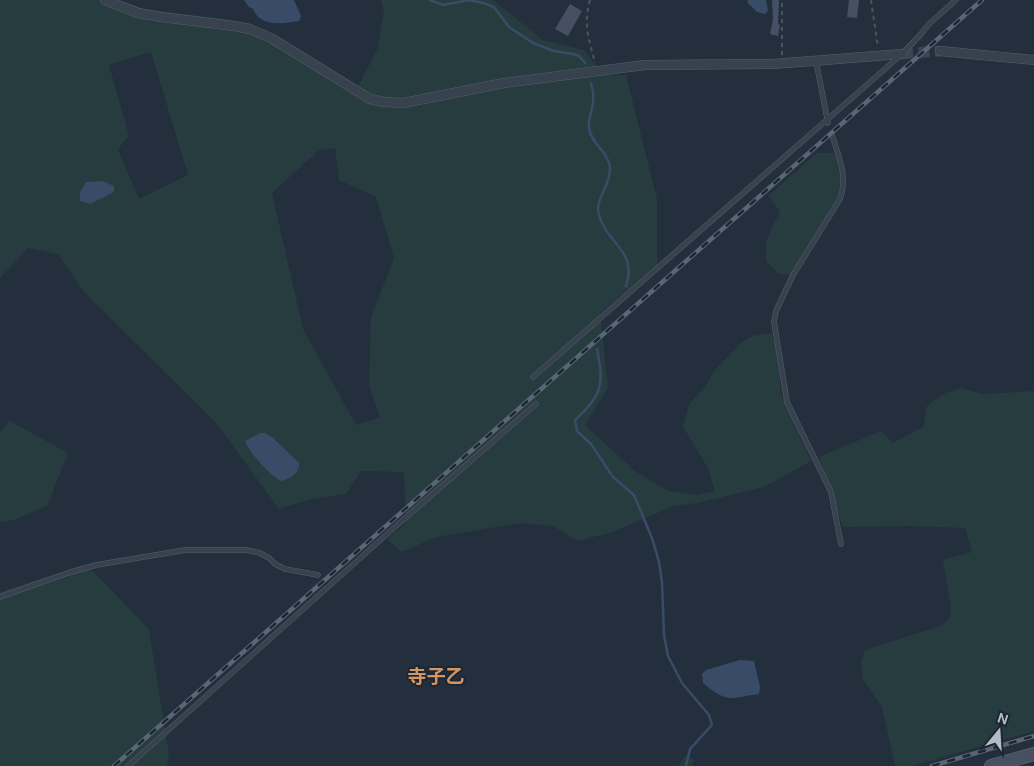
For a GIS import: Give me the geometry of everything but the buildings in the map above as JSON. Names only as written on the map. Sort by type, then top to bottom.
[{"type":"main road","points":[[991,766],[1034,754]]},
{"type":"street","points":[[105,0],[138,13],[161,18],[250,29],[271,38],[370,99],[384,102],[403,103],[504,83],[645,65],[782,63],[902,54]]},
{"type":"street","points":[[940,51],[1034,60]]},
{"type":"lane","points":[[533,377],[828,121],[902,54],[929,24],[956,0]]},
{"type":"lane","points":[[816,60],[828,121]]},
{"type":"lane","points":[[832,135],[840,160],[844,188],[840,198],[793,275],[776,311],[774,322],[787,402],[831,492],[841,544]]},
{"type":"lane","points":[[128,766],[536,404]]},
{"type":"lane","points":[[0,598],[68,573],[96,565],[185,550],[246,550],[260,553],[275,564],[286,568],[318,574]]},
{"type":"lane","points":[[331,577],[336,580]]},
{"type":"path","points":[[590,0],[586,17],[586,29],[597,70]]},
{"type":"path","points":[[782,0],[782,63]]},
{"type":"path","points":[[871,0],[880,55]]},
{"type":"green space","points":[[0,0],[119,0],[145,9],[233,20],[268,31],[358,86],[377,50],[384,12],[381,0],[493,0],[543,40],[584,50],[603,75],[626,75],[657,199],[657,266],[600,313],[608,388],[585,425],[635,471],[668,491],[696,495],[715,491],[708,468],[683,427],[689,404],[706,386],[713,372],[742,342],[754,335],[772,333],[778,356],[781,394],[811,461],[764,487],[697,503],[674,506],[612,532],[578,541],[553,526],[520,523],[436,537],[402,552],[387,539],[406,523],[404,472],[361,471],[346,494],[311,499],[279,509],[217,424],[84,292],[58,254],[28,248],[0,278]],"holes":[[[151,52],[188,175],[139,199],[118,149],[129,136],[109,65]],[[335,148],[339,180],[376,197],[394,258],[371,317],[369,384],[380,418],[356,425],[303,329],[272,193],[318,151]]]},
{"type":"green space","points":[[817,153],[834,153],[840,176],[837,198],[791,275],[779,274],[766,261],[766,241],[780,211],[768,196]]},
{"type":"green space","points":[[961,388],[981,394],[1034,391],[1034,731],[912,766],[895,766],[882,707],[863,679],[861,662],[865,650],[940,626],[949,619],[951,608],[943,560],[972,552],[965,528],[910,526],[843,527],[819,457],[881,431],[893,443],[923,427],[927,406],[945,393]]},
{"type":"green space","points":[[10,421],[68,453],[47,506],[14,520],[0,522],[0,432]]},
{"type":"green space","points":[[86,564],[149,629],[169,754],[167,766],[0,766],[0,592]]},
{"type":"green space","points":[[685,756],[694,760],[692,766],[678,766]]},
{"type":"water","points":[[244,0],[294,0],[301,16],[299,21],[273,23],[261,19]]},
{"type":"water","points":[[748,0],[766,0],[768,11],[765,14],[757,12],[747,2]]},
{"type":"water","points":[[102,181],[114,186],[114,192],[90,204],[80,201],[80,192],[86,182]]},
{"type":"water","points":[[260,433],[265,433],[272,437],[299,463],[298,470],[294,475],[281,481],[271,474],[255,457],[245,441]]},
{"type":"water","points":[[740,660],[754,661],[760,687],[759,694],[729,698],[711,690],[703,683],[702,674],[706,670]]},
{"type":"waterway","points":[[430,0],[443,5],[469,0],[494,7],[509,27],[533,43],[554,51],[579,56],[585,63]]},
{"type":"waterway","points":[[591,83],[593,97],[589,122],[590,134],[607,157],[610,168],[610,174],[599,204],[599,215],[608,233],[625,256],[629,274],[626,286]]},
{"type":"waterway","points":[[597,349],[600,372],[599,388],[591,403],[575,420],[577,431],[591,444],[613,477],[634,495],[652,538],[659,562],[662,582],[664,635],[668,656],[682,683],[709,715],[712,725],[690,749],[686,766]]},
{"type":"tunnel","points":[[902,54],[940,51]]},
{"type":"railway","points":[[114,766],[982,0]]},
{"type":"railway","points":[[932,766],[1034,736]]},
{"type":"district","name":"寺子乙","points":[[436,676]]}]
